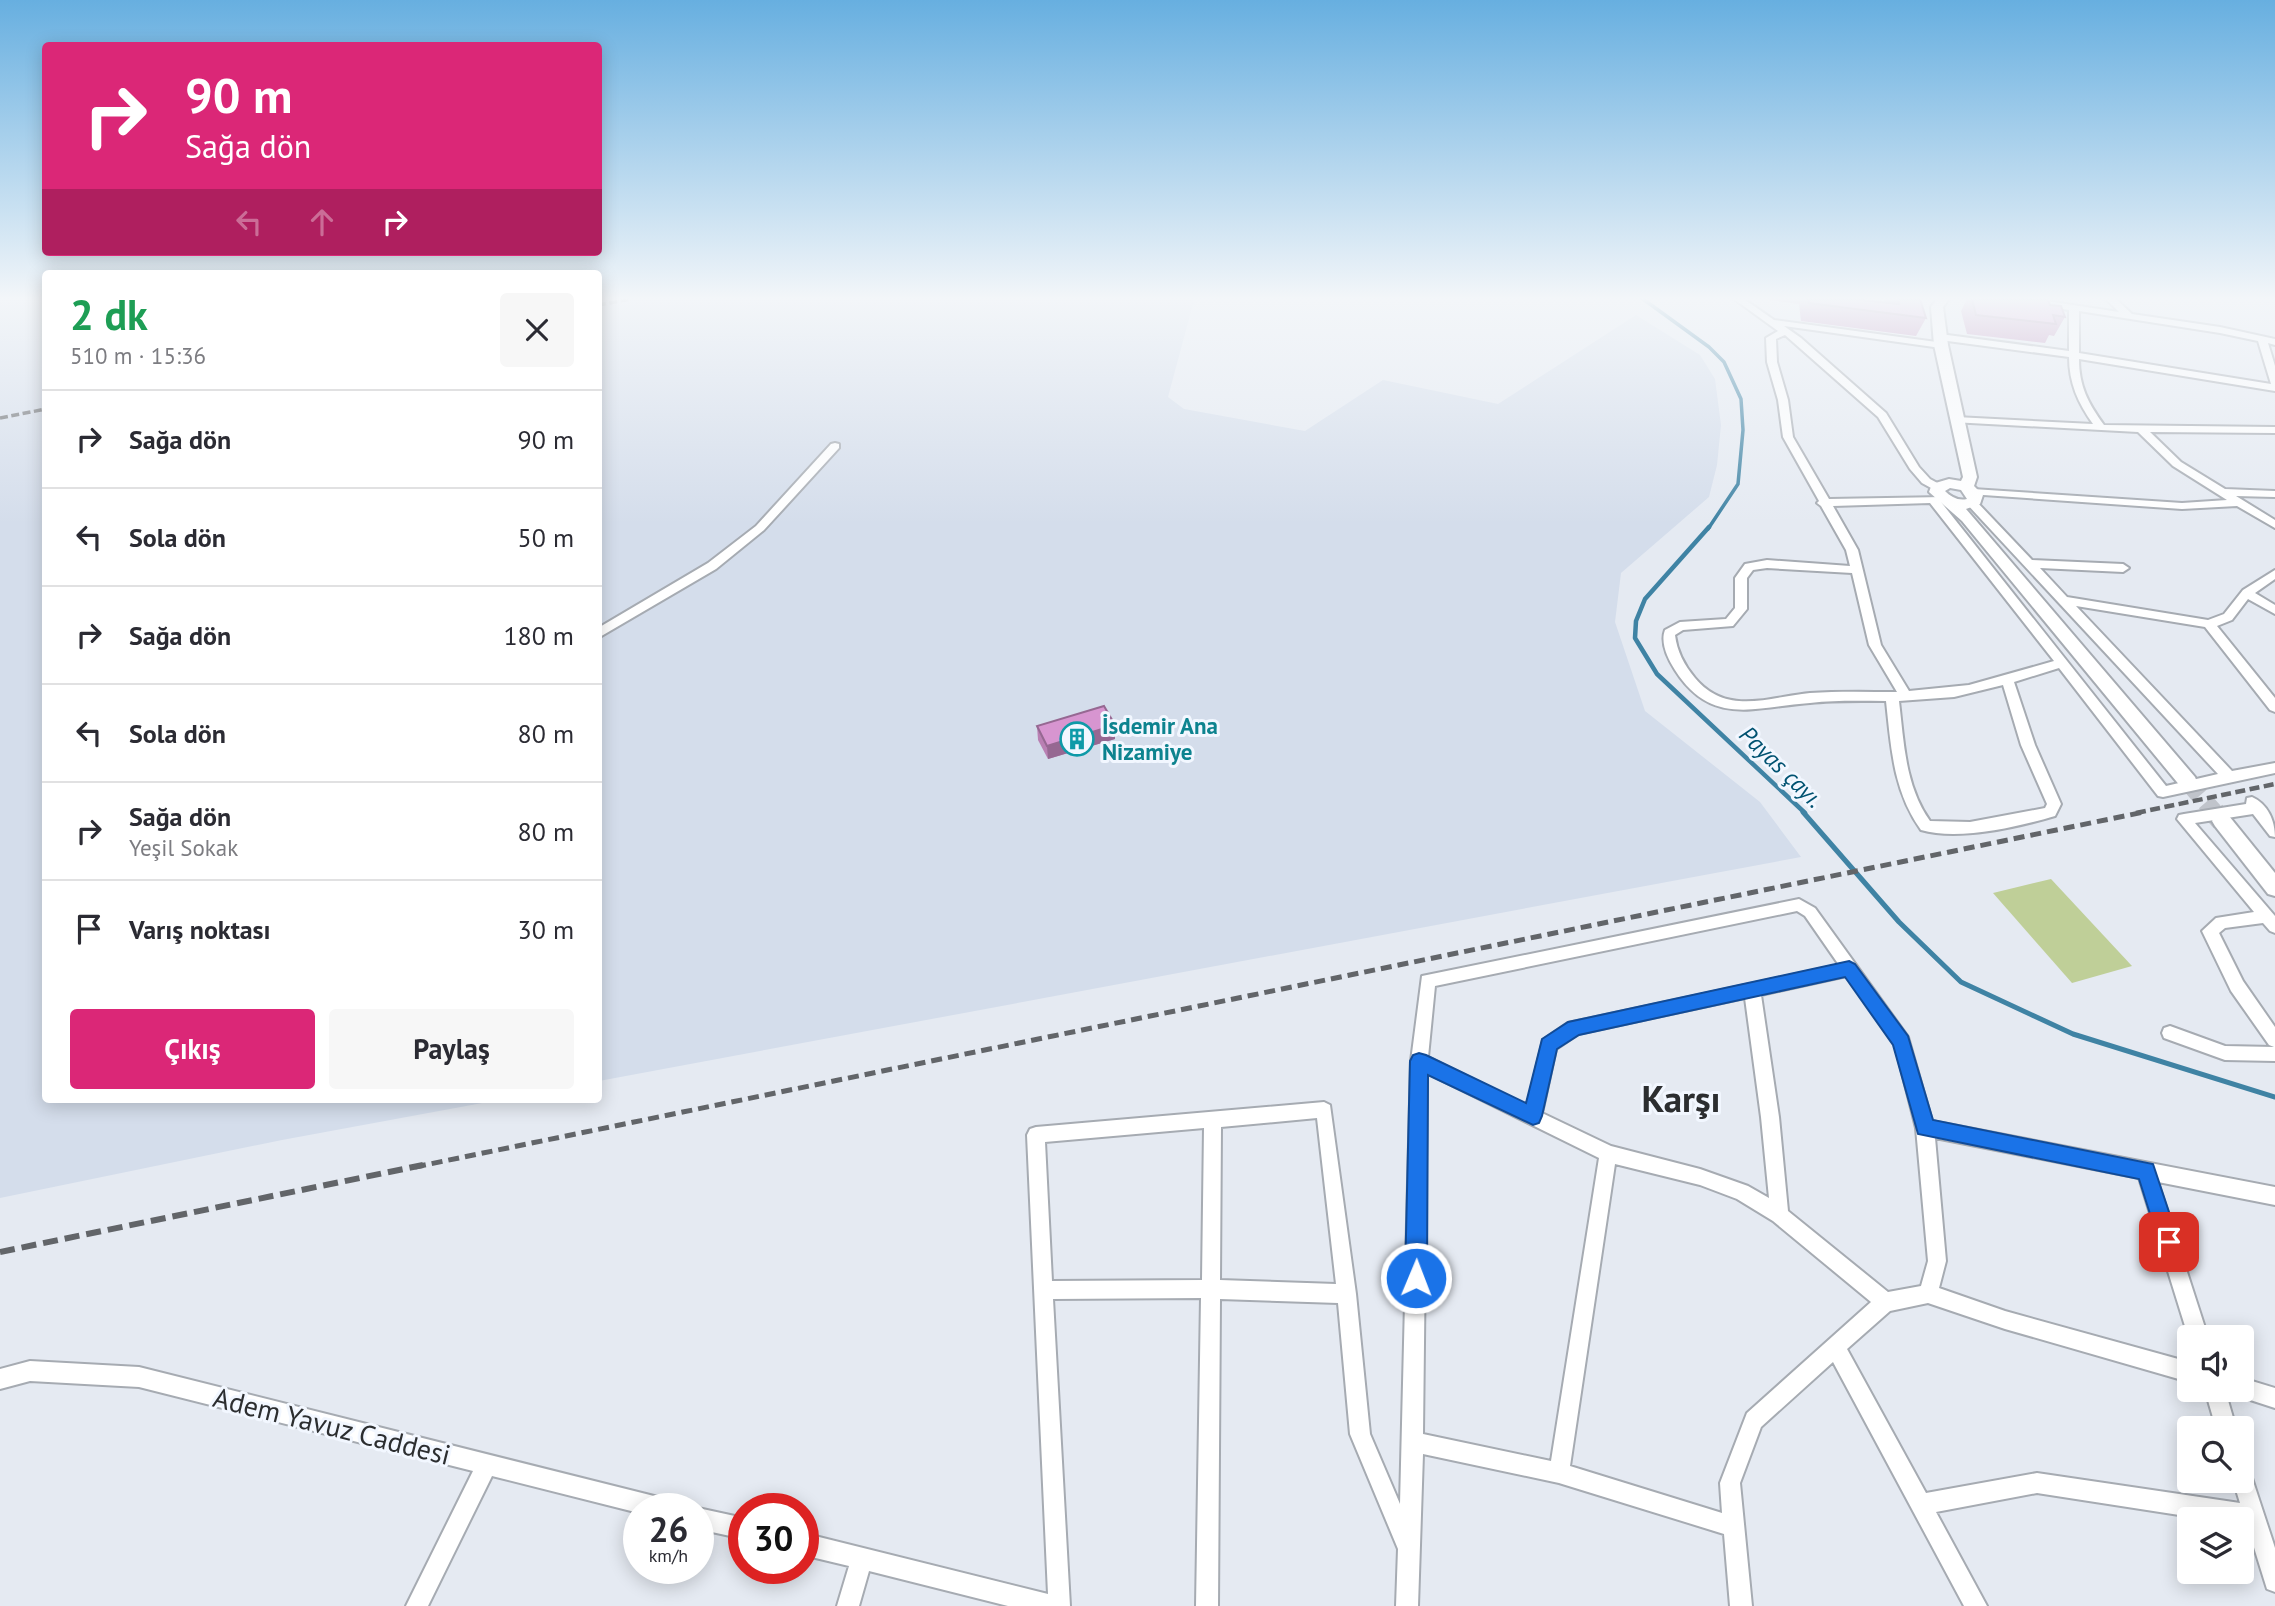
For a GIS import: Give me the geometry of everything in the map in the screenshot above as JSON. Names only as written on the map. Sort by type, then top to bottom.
[{"type":"street","points":[[1775,374],[1783,400],[1788,437],[1823,503],[1846,536],[1858,570],[1875,645],[1898,696],[1905,783],[1914,811],[1927,826],[1950,828],[2050,812],[2054,804],[2028,745],[2007,679]]},
{"type":"street","points":[[1835,374],[1882,415],[1915,469],[1941,496],[2062,663],[2163,792],[2275,768]]},
{"type":"street","points":[[1947,374],[1970,477],[1969,501],[2188,782]]},
{"type":"street","points":[[2074,374],[2086,407],[2101,428]]},
{"type":"street","points":[[2201,374],[2275,385]]},
{"type":"street","points":[[1956,420],[2101,428],[2275,430]]},
{"type":"street","points":[[2140,428],[2177,464],[2275,525]]},
{"type":"street","points":[[602,632],[712,566],[760,528],[835,446]]},
{"type":"street","points":[[1941,496],[1949,483],[1969,501],[2229,777]]},
{"type":"street","points":[[2220,492],[2275,494]]},
{"type":"street","points":[[1823,503],[1941,496],[1969,501],[2182,506],[2237,503]]},
{"type":"street","points":[[1858,570],[1768,564],[1749,567],[1741,578],[1741,609],[1729,623],[1719,626],[1680,626],[1672,629],[1669,639],[1680,667],[1702,691],[1718,702],[1741,706],[1823,696],[1953,693],[2062,663]]},
{"type":"street","points":[[2030,564],[2123,568]]},
{"type":"street","points":[[2062,600],[2209,624],[2228,617],[2247,593],[2275,574]]},
{"type":"street","points":[[2247,593],[2275,610]]},
{"type":"street","points":[[2209,624],[2275,707]]},
{"type":"street","points":[[2271,922],[2184,819],[2254,804],[2275,832]]},
{"type":"street","points":[[2222,821],[2275,888]]},
{"type":"street","points":[[1407,1606],[1413,1441],[1419,1061],[1428,981],[1799,905],[1810,912],[1902,1041],[1925,1128],[1937,1261],[1928,1294]]},
{"type":"street","points":[[2271,922],[2221,922],[2210,931],[2237,986],[2275,1040]]},
{"type":"street","points":[[1533,1116],[1549,1045],[1574,1028],[1849,969]]},
{"type":"street","points":[[1752,990],[1770,1117],[1779,1214]]},
{"type":"street","points":[[2171,1033],[2225,1052],[2275,1054]]},
{"type":"street","points":[[1419,1061],[1608,1154],[1700,1177],[1742,1192],[1779,1214],[1885,1302]]},
{"type":"street","points":[[1059,1606],[1036,1135],[1324,1110],[1347,1294],[1360,1434],[1409,1549]]},
{"type":"street","points":[[1207,1606],[1213,1120]]},
{"type":"street","points":[[1925,1128],[2275,1196]]},
{"type":"street","points":[[1559,1473],[1608,1154]]},
{"type":"street","points":[[2146,1171],[2194,1325]]},
{"type":"street","points":[[1044,1290],[1211,1289],[1347,1294]]},
{"type":"street","points":[[1741,1606],[1730,1483],[1754,1420],[1885,1302],[1928,1294],[2005,1320],[2177,1369]]},
{"type":"street","points":[[1835,1347],[1976,1606]]},
{"type":"street","name":"Adem Yavuz Caddesi","points":[[0,1379],[30,1370],[139,1377],[623,1498]]},
{"type":"street","points":[[2254,1392],[2275,1398]]},
{"type":"street","points":[[1413,1441],[1559,1473],[1734,1527]]},
{"type":"street","points":[[417,1606],[487,1465]]},
{"type":"street","points":[[1921,1504],[2037,1483],[2195,1507]]},
{"type":"street","points":[[2254,1516],[2275,1581]]},
{"type":"street","points":[[819,1548],[1051,1606]]},
{"type":"street","points":[[848,1606],[862,1559]]},
{"type":"shaded area","points":[[0,374],[42,374],[42,1103],[482,1103],[282,1140],[0,1198]]},
{"type":"shaded area","points":[[602,374],[1174,374],[1168,397],[1184,409],[1305,431],[1383,380],[1498,404],[1545,374],[1712,374],[1715,379],[1721,425],[1717,465],[1709,497],[1621,573],[1615,622],[1645,711],[1760,802],[1801,857],[602,1080]]},
{"type":"green space","points":[[2051,879],[2132,966],[2072,983],[1993,893]]},
{"type":"building","points":[[1104,706],[1115,725],[1047,746],[1037,726]]},
{"type":"waterway","name":"Payas çayı.","points":[[1708,529],[1738,484],[1743,430],[1741,399],[1729,374]]},
{"type":"waterway","name":"Payas çayı.","points":[[1709,527],[1645,599],[1636,621],[1635,638],[1657,674],[1805,813]]},
{"type":"waterway","name":"Payas çayı.","points":[[1803,812],[1899,922],[1961,982],[2073,1034],[2275,1097]]},
{"type":"tunnel","points":[[2188,782],[2215,813]]},
{"type":"tunnel","points":[[2214,812],[2222,821]]},
{"type":"railway","points":[[0,418],[42,410]]},
{"type":"railway","points":[[2136,813],[2275,784]]},
{"type":"railway","points":[[415,1167],[2144,812]]},
{"type":"railway","points":[[0,1252],[423,1165]]},
{"type":"place","name":"İsdemir Ana Nizamiye","points":[[1077,739]]},
{"type":"district","name":"Karşı","points":[[1681,1099]]},
{"type":"route","points":[[1416,1278],[1419,1061],[1533,1116],[1549,1045],[1574,1028],[1849,969],[1902,1041],[1925,1128],[2146,1171],[2169,1242]]}]
